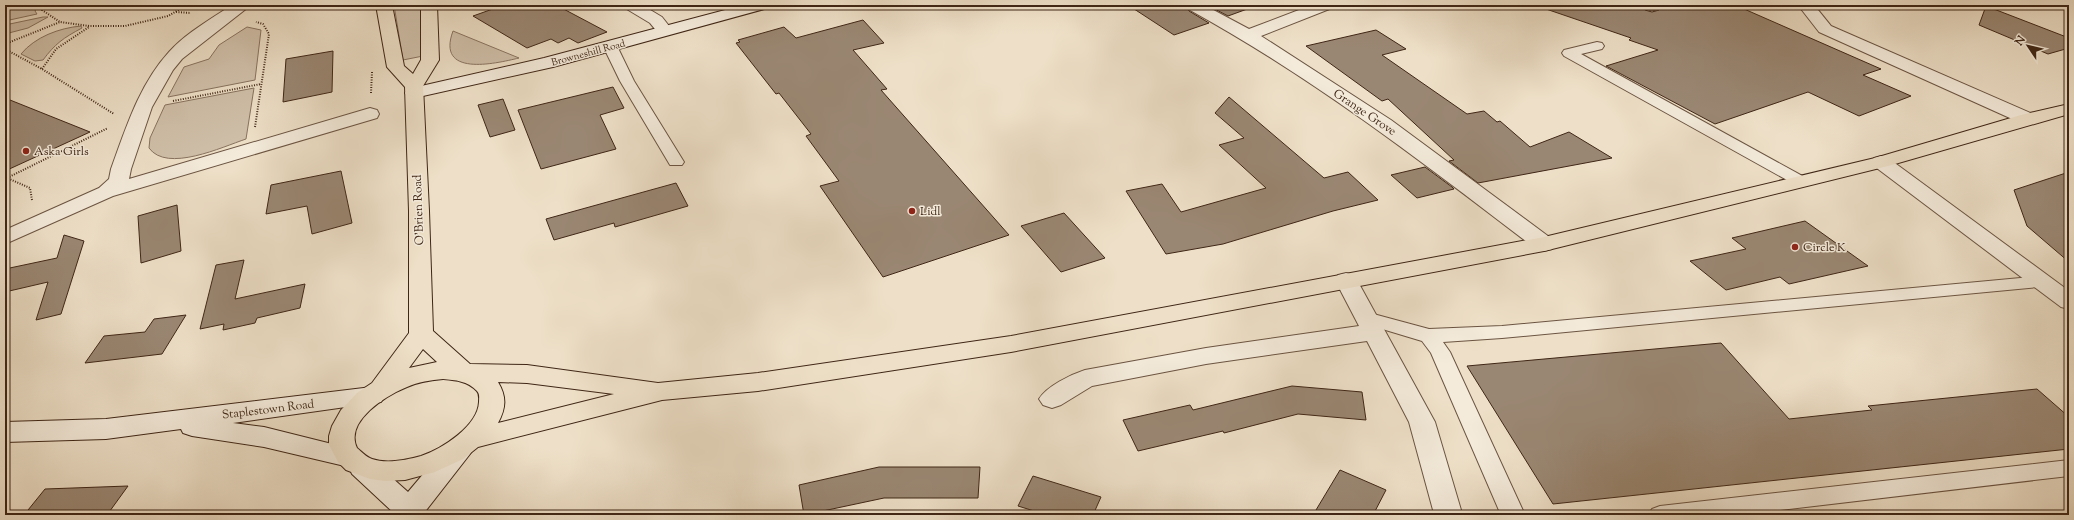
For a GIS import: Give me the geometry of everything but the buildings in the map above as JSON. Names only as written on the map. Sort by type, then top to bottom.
[{"type":"main road","points":[[384,5],[396,67],[414,89],[430,60],[429,5]]},
{"type":"main road","name":"O'Brien Road","points":[[414,89],[419,211],[421,334]]},
{"type":"main road","points":[[464,444],[662,392],[758,382],[1004,345],[1544,244],[1881,162],[2028,119],[2069,109]]},
{"type":"main road","points":[[375,393],[421,334],[465,372],[478,376],[488,386],[493,398],[490,414],[479,431],[464,444],[437,460],[411,468],[384,471],[355,462],[341,442],[344,426],[356,408],[375,393],[397,381],[422,373],[443,370],[465,372],[527,374],[662,392]]},
{"type":"street","points":[[106,192],[119,181],[143,107],[161,75],[176,55],[209,28],[243,5]]},
{"type":"street","points":[[631,5],[656,20],[665,31]]},
{"type":"street","name":"Browneshill Road","points":[[414,89],[547,63],[762,5]]},
{"type":"street","points":[[1248,36],[1326,5]]},
{"type":"street","points":[[1806,5],[1825,29],[2028,119]]},
{"type":"street","name":"Grange Grove","points":[[1196,7],[1248,36],[1384,124],[1544,244]]},
{"type":"street","points":[[5,238],[106,192],[370,114]]},
{"type":"street","points":[[1881,162],[2069,302]]},
{"type":"street","points":[[1346,280],[1422,422],[1447,510],[1445,515]]},
{"type":"street","points":[[1052,399],[1085,379],[1370,325]]},
{"type":"street","name":"Staplestown Road","points":[[5,432],[106,429],[375,393]]},
{"type":"street","name":"Staplestown Road","points":[[165,422],[264,437],[355,462]]},
{"type":"street","points":[[355,462],[410,512],[464,444]]},
{"type":"lane","points":[[610,46],[627,81],[676,162]]},
{"type":"lane","points":[[1598,46],[1569,53],[1736,144],[1800,181]]},
{"type":"lane","points":[[1370,325],[1429,336],[1502,332],[2020,282],[2042,282]]},
{"type":"lane","points":[[1429,336],[1440,352],[1513,515]]},
{"type":"lane","points":[[1660,515],[2069,468]]},
{"type":"path","points":[[43,5],[42,10],[60,22],[89,26],[125,26],[153,21],[176,12],[187,5]]},
{"type":"path","points":[[176,12],[228,16],[263,24],[269,34],[254,133]]},
{"type":"path","points":[[5,44],[60,22]]},
{"type":"path","points":[[42,69],[49,55],[60,44],[89,26]]},
{"type":"path","points":[[5,49],[42,69],[114,113],[112,119]]},
{"type":"path","points":[[168,102],[261,84]]},
{"type":"path","points":[[28,228],[32,207],[30,188],[7,178],[108,129],[109,125]]},
{"type":"shaded area","points":[[5,5],[38,5],[35,11],[37,14],[5,21]]},
{"type":"shaded area","points":[[394,5],[421,5],[423,56],[403,60]]},
{"type":"shaded area","points":[[48,17],[28,28],[5,34],[5,25]]},
{"type":"shaded area","points":[[81,26],[82,28],[64,38],[56,45],[43,60],[35,61],[21,54],[33,43],[48,34]]},
{"type":"shaded area","points":[[247,27],[261,30],[255,80],[168,97],[184,67],[209,59],[219,45]]},
{"type":"shaded area","points":[[453,31],[519,58],[483,64],[470,64],[460,61],[453,55],[450,46]]},
{"type":"shaded area","points":[[254,88],[246,139],[210,152],[181,158],[168,158],[157,155],[149,148],[150,138],[165,105]]},
{"type":"place","name":"Aska Girls","points":[[26,151]]},
{"type":"place","name":"Lidl","points":[[912,211]]},
{"type":"place","name":"Circle K","points":[[1795,247]]}]
